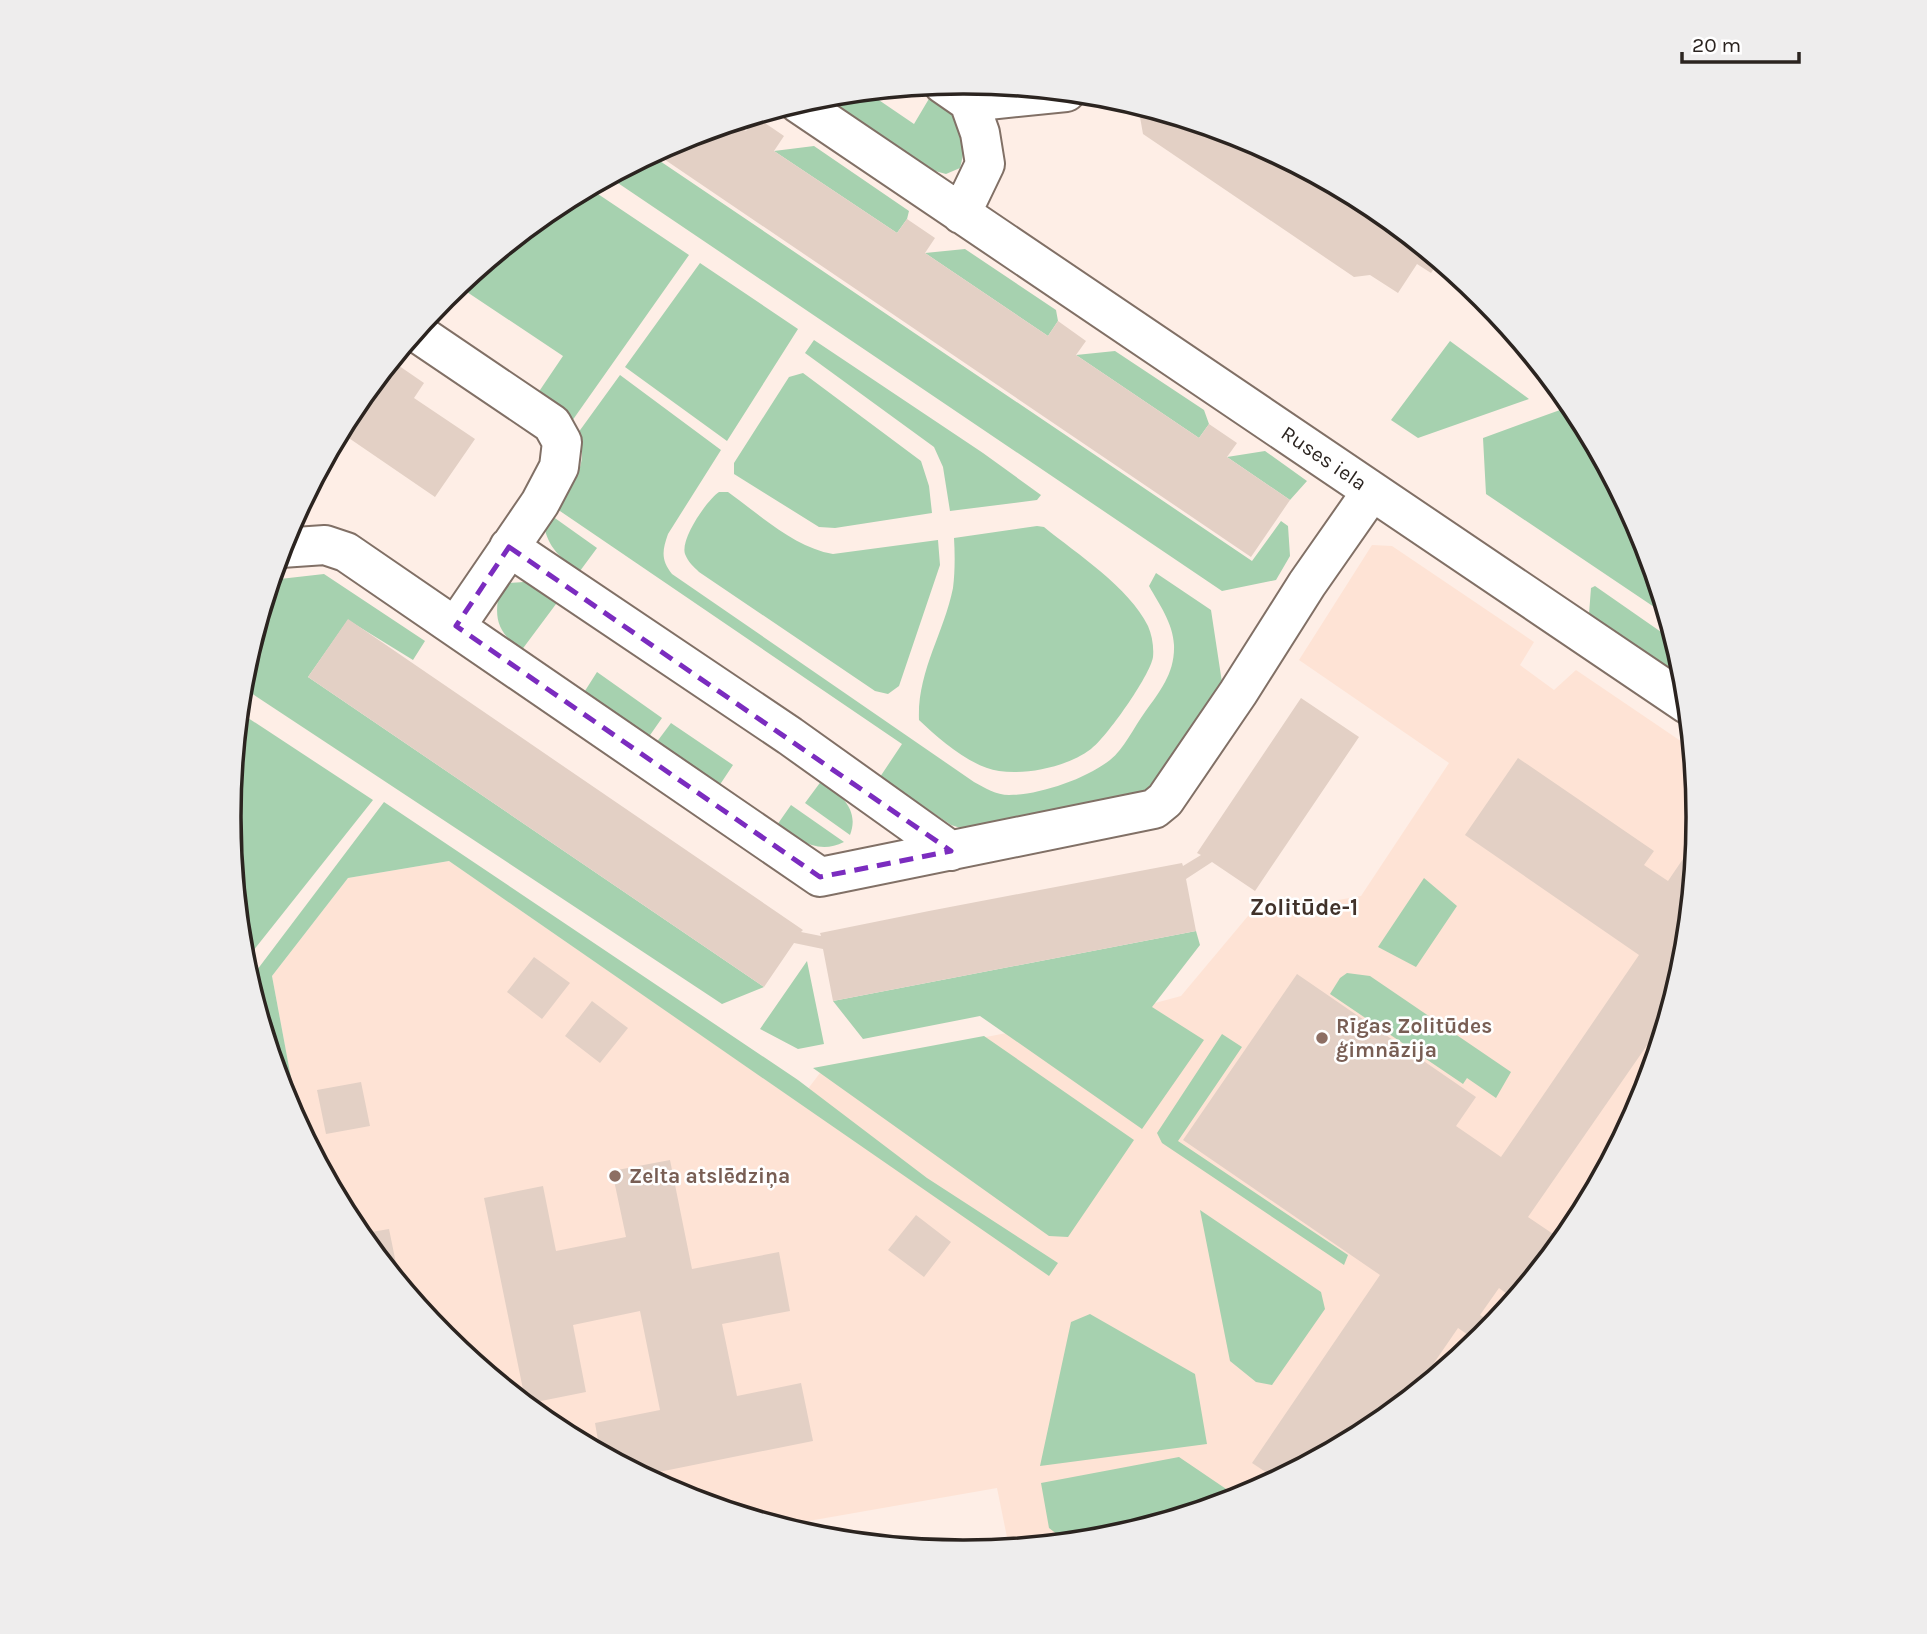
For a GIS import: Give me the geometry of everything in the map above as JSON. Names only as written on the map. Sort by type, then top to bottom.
[{"type":"street","points":[[957,94],[980,133],[985,164],[961,214]]},
{"type":"street","name":"Ruses iela","points":[[810,111],[1675,696]]},
{"type":"street","points":[[424,337],[552,424],[562,442],[559,467],[540,503],[456,626]]},
{"type":"street","points":[[294,546],[313,544],[335,547],[456,626],[820,877],[1154,809],[1165,800],[1223,715],[1289,610],[1372,491]]},
{"type":"street","points":[[509,547],[790,736],[951,851]]},
{"type":"highlighted area","points":[[509,547],[951,851],[820,877],[456,626]]},
{"type":"shaded area","points":[[1372,545],[1392,546],[1534,642],[1520,665],[1554,690],[1576,670],[1682,742],[1686,817],[1680,911],[1661,1004],[1631,1093],[1589,1178],[1537,1257],[1507,1293],[1440,1360],[1365,1418],[1283,1465],[1240,1485],[1150,1515],[1104,1526],[1011,1538],[1007,1538],[997,1488],[805,1522],[731,1501],[687,1485],[602,1443],[562,1418],[487,1360],[420,1293],[390,1257],[338,1178],[316,1137],[292,1082],[272,976],[348,878],[449,861],[798,1102],[823,1069],[1144,1006],[1181,996],[1248,916],[1361,896],[1449,763],[1299,660]]},
{"type":"green space","points":[[930,97],[955,119],[963,135],[964,144],[960,168],[946,174],[935,171],[838,106],[879,100],[914,124]]},
{"type":"green space","points":[[814,146],[909,211],[897,233],[774,151]]},
{"type":"green space","points":[[660,161],[1252,561],[1281,521],[1288,526],[1290,556],[1276,580],[1222,591],[618,183]]},
{"type":"green space","points":[[598,194],[689,255],[572,421],[538,393],[563,356],[468,292],[524,244]]},
{"type":"green space","points":[[965,249],[1056,310],[1058,321],[1048,336],[925,253]]},
{"type":"green space","points":[[700,263],[798,329],[727,441],[625,367]]},
{"type":"green space","points":[[814,340],[1041,495],[1037,500],[950,511],[943,467],[934,447],[805,353]]},
{"type":"green space","points":[[1450,341],[1529,399],[1418,438],[1391,420]]},
{"type":"green space","points":[[1115,351],[1204,410],[1209,424],[1199,438],[1076,355]]},
{"type":"green space","points":[[803,373],[921,461],[929,486],[932,513],[835,528],[819,527],[734,474],[734,463],[789,377]]},
{"type":"green space","points":[[620,375],[721,450],[668,534],[664,555],[672,574],[986,789],[1009,795],[1048,789],[1100,767],[1120,750],[1161,689],[1174,655],[1171,629],[1149,586],[1156,573],[1211,610],[1223,689],[1151,791],[970,831],[951,825],[880,777],[902,744],[557,509],[574,482],[581,464],[578,433]]},
{"type":"green space","points":[[1560,410],[1611,497],[1631,541],[1654,607],[1486,494],[1483,438]]},
{"type":"green space","points":[[1265,451],[1307,481],[1290,500],[1227,457]]},
{"type":"green space","points":[[719,492],[728,492],[805,545],[833,554],[938,540],[940,565],[899,686],[888,694],[875,691],[693,566],[685,554],[690,530]]},
{"type":"green space","points":[[552,516],[597,548],[580,571],[550,543],[545,530]]},
{"type":"green space","points":[[1044,527],[1086,560],[1128,598],[1148,626],[1153,657],[1144,678],[1126,706],[1107,733],[1091,749],[1059,765],[1022,772],[999,771],[978,764],[956,751],[919,720],[922,685],[953,588],[954,538]]},
{"type":"green space","points":[[324,574],[425,641],[413,660],[348,620],[308,677],[764,987],[722,1004],[252,694],[266,630],[281,579]]},
{"type":"green space","points":[[524,582],[543,589],[559,600],[521,651],[502,631],[497,609],[500,589],[509,583]]},
{"type":"green space","points":[[1595,586],[1662,632],[1671,671],[1589,614],[1591,588]]},
{"type":"green space","points":[[597,672],[662,718],[648,738],[583,694]]},
{"type":"green space","points":[[248,718],[373,800],[254,950],[247,911],[241,817]]},
{"type":"green space","points":[[671,723],[733,765],[719,786],[656,743]]},
{"type":"green space","points":[[822,780],[841,797],[850,810],[850,835],[805,803]]},
{"type":"green space","points":[[384,802],[798,1080],[927,1178],[1058,1263],[1049,1276],[449,861],[348,878],[272,976],[292,1082],[279,1049],[258,969]]},
{"type":"green space","points":[[791,805],[844,842],[835,846],[817,846],[785,831],[777,825]]},
{"type":"green space","points":[[1424,878],[1457,906],[1416,967],[1378,947]]},
{"type":"green space","points":[[1196,931],[1200,945],[1152,1007],[1204,1040],[1142,1129],[980,1016],[863,1039],[833,1001]]},
{"type":"green space","points":[[807,961],[824,1044],[798,1049],[760,1029]]},
{"type":"green space","points":[[1347,973],[1370,976],[1511,1072],[1496,1098],[1467,1078],[1463,1084],[1330,994],[1340,978]]},
{"type":"green space","points":[[1222,1034],[1242,1047],[1178,1141],[1348,1255],[1344,1265],[1162,1143],[1157,1133]]},
{"type":"green space","points":[[984,1036],[1134,1140],[1068,1237],[1049,1236],[813,1068]]},
{"type":"green space","points":[[1200,1210],[1321,1292],[1325,1309],[1272,1385],[1256,1382],[1230,1361]]},
{"type":"green space","points":[[1090,1314],[1195,1374],[1207,1444],[1040,1466],[1071,1322]]},
{"type":"green space","points":[[1179,1457],[1227,1490],[1150,1515],[1056,1533],[1049,1528],[1041,1483]]},
{"type":"building","points":[[1140,117],[1240,149],[1283,169],[1365,216],[1434,269],[1431,273],[1417,264],[1398,293],[1370,275],[1354,277],[1143,134]]},
{"type":"building","points":[[765,123],[784,136],[774,151],[897,233],[907,219],[935,238],[925,253],[1048,336],[1058,321],[1086,341],[1076,355],[1199,438],[1209,424],[1237,443],[1227,457],[1290,500],[1251,557],[665,159],[731,133],[746,131]]},
{"type":"building","points":[[399,366],[424,383],[414,398],[475,439],[435,497],[349,438]]},
{"type":"building","points":[[348,619],[803,930],[801,932],[821,936],[820,933],[929,911],[1182,863],[1183,866],[1201,855],[1197,853],[1301,698],[1359,737],[1255,891],[1212,862],[1186,879],[1196,931],[833,1001],[823,949],[794,943],[764,987],[308,677]]},
{"type":"building","points":[[1518,758],[1654,851],[1644,865],[1668,881],[1684,857],[1680,911],[1672,958],[1651,1040],[1528,1217],[1553,1234],[1507,1293],[1499,1288],[1480,1315],[1484,1318],[1467,1334],[1458,1328],[1431,1367],[1403,1390],[1325,1443],[1267,1473],[1252,1463],[1380,1275],[1183,1140],[1297,974],[1476,1097],[1456,1126],[1501,1157],[1639,955],[1465,835]]},
{"type":"building","points":[[534,957],[570,983],[542,1019],[507,992]]},
{"type":"building","points":[[592,1001],[628,1028],[600,1063],[565,1036]]},
{"type":"building","points":[[361,1082],[370,1126],[326,1134],[317,1090]]},
{"type":"building","points":[[670,1160],[692,1269],[779,1252],[790,1311],[722,1324],[737,1396],[801,1383],[813,1441],[659,1472],[598,1441],[595,1423],[660,1410],[640,1311],[573,1325],[586,1392],[539,1401],[523,1389],[484,1198],[543,1186],[556,1251],[626,1237],[612,1171]]},
{"type":"building","points":[[916,1215],[951,1242],[924,1277],[888,1250]]},
{"type":"building","points":[[389,1229],[396,1265],[390,1257],[373,1232]]},
{"type":"place","name":"Rīgas Zolitūdes ģimnāzija","points":[[1322,1038]]},
{"type":"place","name":"Zelta atslēdziņa","points":[[615,1176]]},
{"type":"district","name":"Zolitūde-1","points":[[1304,907]]}]
